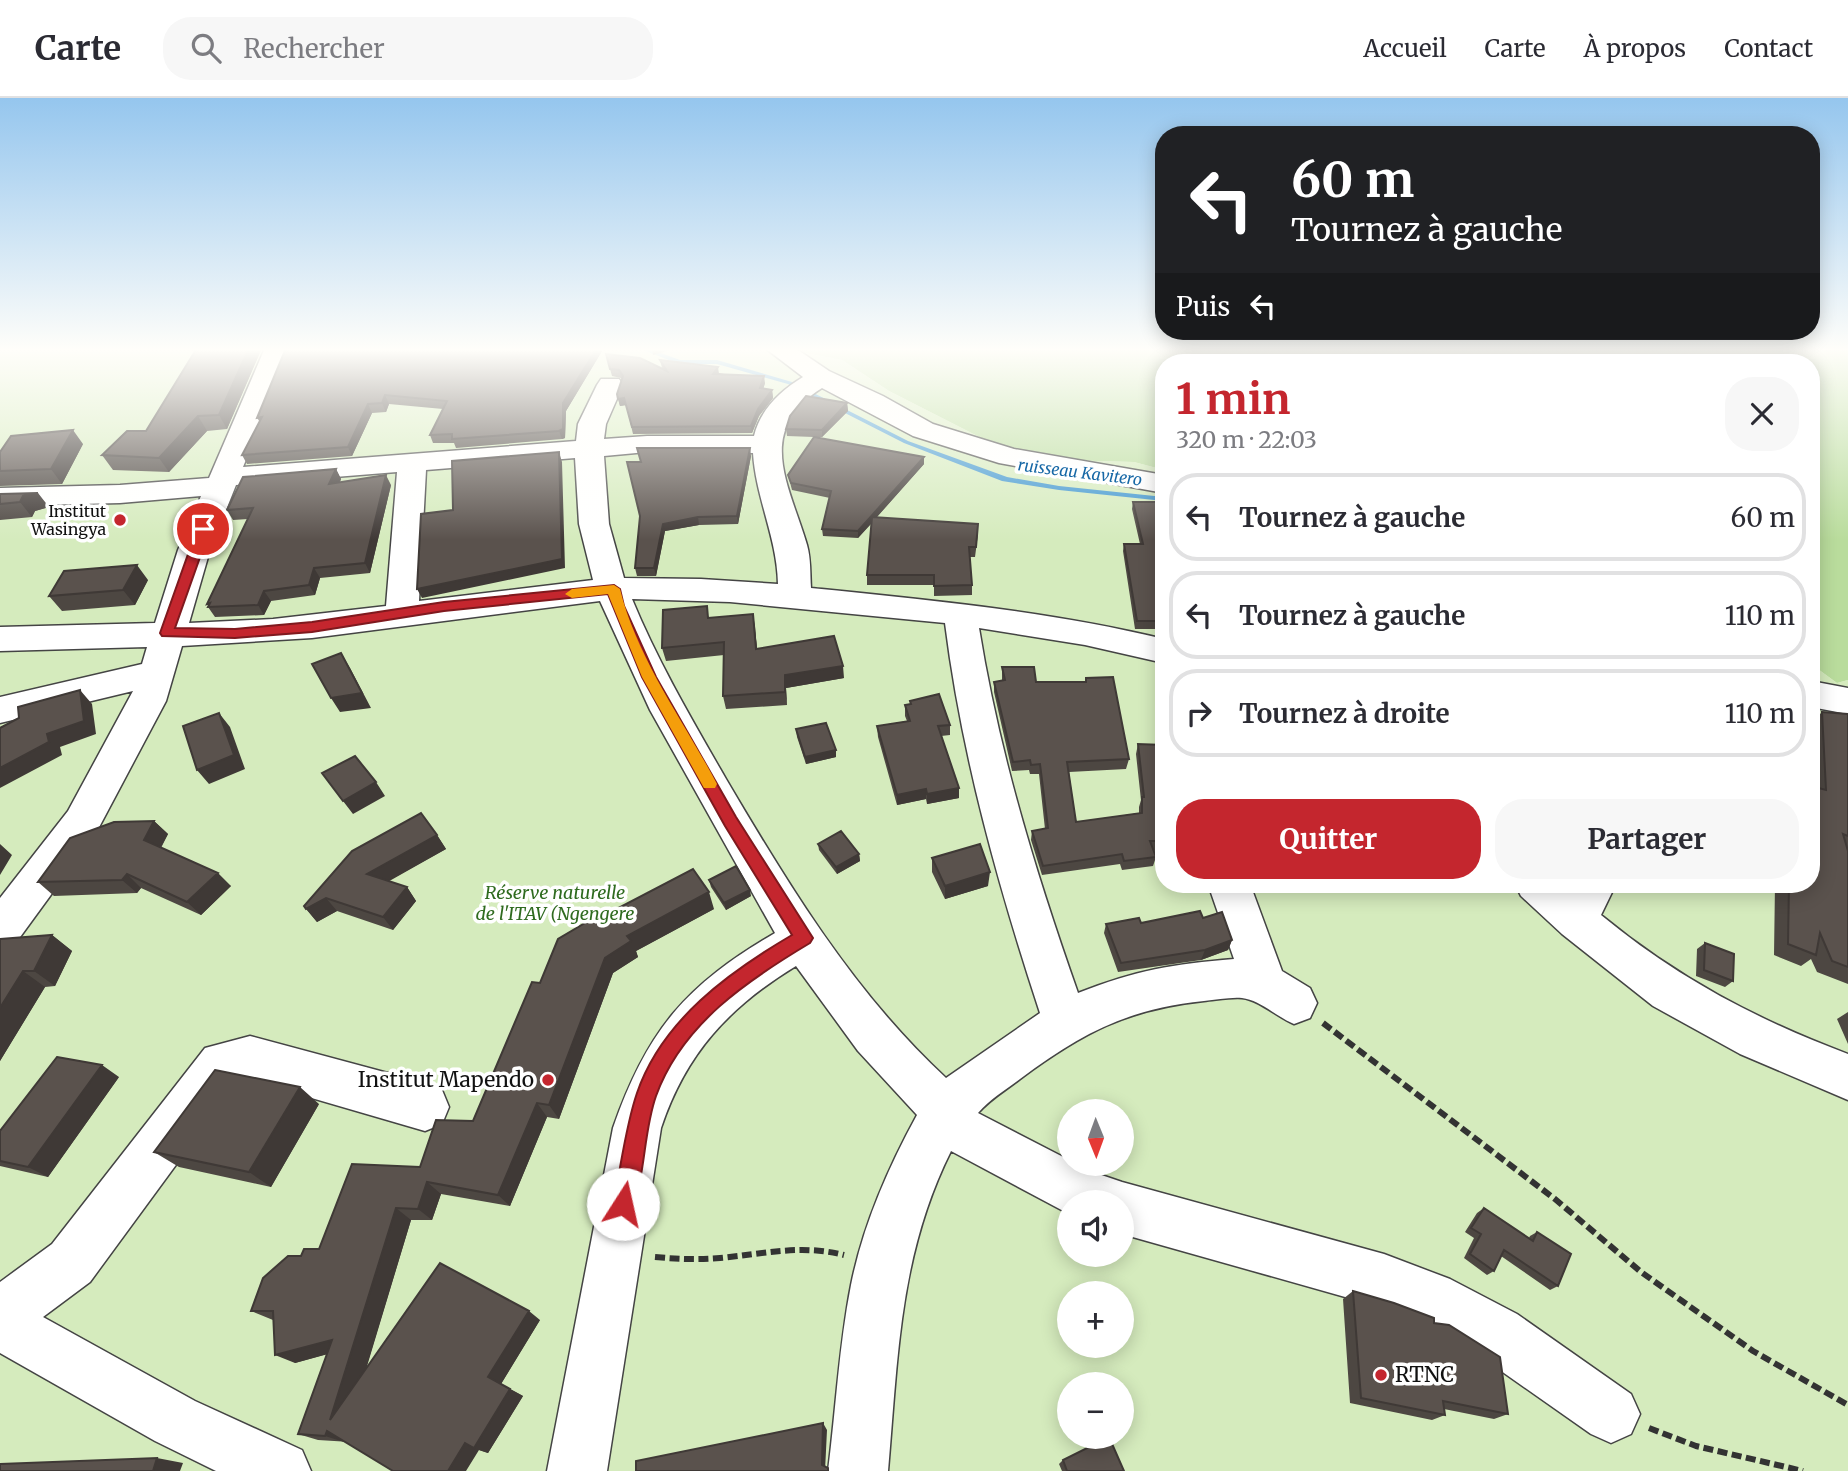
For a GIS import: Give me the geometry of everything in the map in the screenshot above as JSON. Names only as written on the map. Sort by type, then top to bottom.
[{"type":"street","points":[[0,931],[82,822],[148,701],[194,550],[252,412]]},
{"type":"street","points":[[598,412],[592,425],[590,448],[595,533],[617,606],[649,677],[730,821],[804,938],[855,1010],[944,1116],[1074,1190]]},
{"type":"street","points":[[779,412],[772,421],[765,445],[774,496],[792,547],[796,597]]},
{"type":"street","points":[[892,412],[923,430],[1009,457],[1155,482]]},
{"type":"street","points":[[0,497],[120,494],[412,461],[590,448],[693,442],[765,445]]},
{"type":"street","points":[[402,614],[412,461]]},
{"type":"street","points":[[0,639],[235,633],[312,627],[444,607],[614,589],[710,590],[960,613],[1101,634],[1155,649]]},
{"type":"street","points":[[960,613],[976,722],[1048,972],[1066,1023]]},
{"type":"street","points":[[0,710],[158,673]]},
{"type":"street","points":[[1820,696],[1848,701]]},
{"type":"street","points":[[1232,893],[1279,994]]},
{"type":"street","points":[[1561,893],[1586,902],[1669,992],[1742,1030],[1848,1077]]},
{"type":"street","points":[[577,1471],[637,1128],[646,1094],[663,1062],[687,1028],[718,994],[757,965],[804,938]]},
{"type":"street","points":[[858,1471],[878,1285],[890,1236],[913,1172],[944,1116],[968,1089],[1037,1039],[1131,993],[1176,984],[1241,978],[1279,994]]},
{"type":"street","points":[[0,1315],[71,1262],[222,1064],[250,1058],[425,1107]]},
{"type":"street","points":[[1134,1211],[1384,1281],[1450,1306],[1497,1334],[1543,1369],[1611,1413]]},
{"type":"street","points":[[0,1323],[175,1421],[281,1471]]},
{"type":"path","points":[[1279,994],[1555,1199],[1641,1272],[1753,1351],[1848,1405]]},
{"type":"path","points":[[614,1255],[705,1259],[787,1247],[818,1246],[848,1256],[873,1252],[890,1236]]},
{"type":"path","points":[[1611,1413],[1696,1446],[1803,1471]]},
{"type":"green space","name":"Réserve naturelle de l'ITAV (Ngengere","points":[[0,412],[930,412],[997,446],[1060,460],[1134,462],[1155,468],[1155,893],[1820,893],[1820,671],[1837,683],[1848,680],[1848,1471],[0,1471]]},
{"type":"green space","points":[[930,412],[1155,412],[1155,468],[1134,462],[1060,460],[997,446]]},
{"type":"green space","points":[[1820,412],[1848,412],[1848,680],[1837,683],[1820,671]]},
{"type":"building","points":[[158,412],[220,412],[219,415],[198,416],[159,458],[102,455],[127,431],[146,431]]},
{"type":"building","points":[[259,412],[364,412],[348,447],[242,455],[262,417],[257,418]]},
{"type":"building","points":[[441,412],[563,412],[563,429],[559,431],[452,439],[452,434],[430,435]]},
{"type":"building","points":[[628,412],[757,412],[751,426],[632,427]]},
{"type":"building","points":[[793,412],[839,412],[822,430],[786,429]]},
{"type":"building","points":[[73,430],[51,469],[0,471],[0,452],[11,436]]},
{"type":"building","points":[[814,437],[924,457],[858,531],[822,529],[831,491],[791,483],[788,475]]},
{"type":"building","points":[[637,448],[750,448],[737,516],[698,517],[663,524],[654,568],[635,568],[640,516],[627,462],[641,462]]},
{"type":"building","points":[[559,452],[562,559],[417,589],[421,514],[453,510],[452,461]]},
{"type":"building","points":[[336,469],[329,484],[386,475],[365,563],[314,568],[309,585],[264,591],[258,605],[208,607],[210,603],[207,604],[253,508],[227,510],[243,477]]},
{"type":"building","points":[[38,493],[23,496],[20,502],[0,504],[0,494]]},
{"type":"building","points":[[1133,502],[1155,502],[1155,621],[1137,621],[1124,544],[1143,544]]},
{"type":"building","points":[[872,517],[978,524],[976,547],[969,547],[972,585],[934,586],[934,575],[867,575]]},
{"type":"building","points":[[137,565],[123,590],[49,596],[64,571]]},
{"type":"building","points":[[707,606],[708,618],[753,614],[756,649],[834,636],[843,666],[785,675],[785,692],[723,696],[724,642],[662,648],[663,610]]},
{"type":"building","points":[[341,653],[362,693],[331,698],[312,664]]},
{"type":"building","points":[[1002,667],[1034,667],[1036,682],[1086,682],[1086,678],[1113,677],[1129,759],[1067,762],[1076,822],[1142,813],[1144,797],[1138,744],[1155,745],[1155,841],[1150,841],[1155,857],[1124,861],[1122,854],[1043,866],[1032,831],[1048,828],[1040,764],[1031,765],[1030,760],[1013,762],[994,682],[1005,680]]},
{"type":"building","points":[[80,690],[84,721],[47,734],[49,742],[0,768],[0,728],[19,718],[18,707]]},
{"type":"building","points":[[939,694],[950,725],[938,726],[959,788],[927,794],[926,789],[897,795],[877,726],[910,721],[905,705],[911,704],[910,701]]},
{"type":"building","points":[[1822,712],[1848,714],[1848,836],[1843,834],[1848,851],[1848,967],[1832,961],[1820,933],[1816,955],[1788,944],[1789,893],[1820,893],[1820,788],[1826,790]]},
{"type":"building","points":[[219,713],[234,755],[197,770],[183,726]]},
{"type":"building","points":[[826,723],[836,750],[805,757],[796,729]]},
{"type":"building","points":[[355,756],[376,782],[343,801],[322,773]]},
{"type":"building","points":[[421,813],[437,835],[367,874],[407,887],[383,917],[326,898],[306,909],[304,906],[352,851]]},
{"type":"building","points":[[154,821],[144,840],[218,873],[187,902],[127,874],[122,880],[38,882],[70,838],[114,822]]},
{"type":"building","points":[[841,831],[859,854],[836,867],[818,844]]},
{"type":"building","points":[[980,844],[990,872],[945,886],[932,858]]},
{"type":"building","points":[[736,866],[750,890],[724,903],[709,880]]},
{"type":"building","points":[[693,869],[709,892],[627,936],[631,941],[605,958],[549,1105],[537,1103],[498,1195],[427,1182],[418,1209],[396,1208],[330,1420],[440,1263],[529,1311],[488,1377],[510,1389],[474,1448],[465,1443],[448,1471],[393,1471],[327,1431],[325,1436],[298,1434],[332,1340],[275,1355],[273,1311],[251,1311],[263,1278],[288,1256],[301,1256],[304,1249],[319,1249],[352,1164],[420,1167],[436,1120],[473,1121],[532,982],[540,983],[558,939],[607,910],[609,913]]},
{"type":"building","points":[[1200,911],[1203,918],[1222,912],[1232,940],[1205,950],[1121,963],[1106,924],[1139,918],[1141,923]]},
{"type":"building","points":[[52,935],[34,971],[23,971],[0,1008],[0,939]]},
{"type":"building","points":[[1705,943],[1734,954],[1733,981],[1704,970]]},
{"type":"building","points":[[57,1057],[102,1065],[28,1167],[0,1161],[0,1131]]},
{"type":"building","points":[[215,1070],[300,1087],[249,1172],[154,1152]]},
{"type":"building","points":[[1484,1208],[1533,1241],[1537,1232],[1571,1254],[1558,1286],[1504,1250],[1494,1271],[1470,1254],[1481,1234],[1471,1228]]},
{"type":"building","points":[[1353,1291],[1434,1318],[1434,1323],[1449,1325],[1500,1357],[1508,1414],[1443,1401],[1445,1415],[1361,1398]]},
{"type":"building","points":[[823,1423],[822,1465],[828,1468],[828,1471],[636,1471],[636,1461]]},
{"type":"building","points":[[1085,1449],[1114,1449],[1124,1471],[1067,1471],[1063,1460]]},
{"type":"building","points":[[157,1458],[153,1471],[0,1471],[0,1464]]},
{"type":"waterway","name":"ruisseau Kavitero","points":[[847,412],[906,442],[1005,479],[1059,488],[1155,498]]},
{"type":"slow traffic","points":[[572,594],[614,589],[617,606],[649,677],[709,784]]},
{"type":"place","name":"Institut Wasingya","points":[[120,520]]},
{"type":"place","name":"Institut Mapendo","points":[[548,1080]]},
{"type":"place","name":"RTNC","points":[[1381,1375]]},
{"type":"route","points":[[203,529],[167,633],[235,633],[312,627],[444,607],[614,589],[617,606],[649,677],[730,821],[804,938],[757,965],[718,994],[687,1028],[663,1062],[646,1094],[623,1204]]}]
